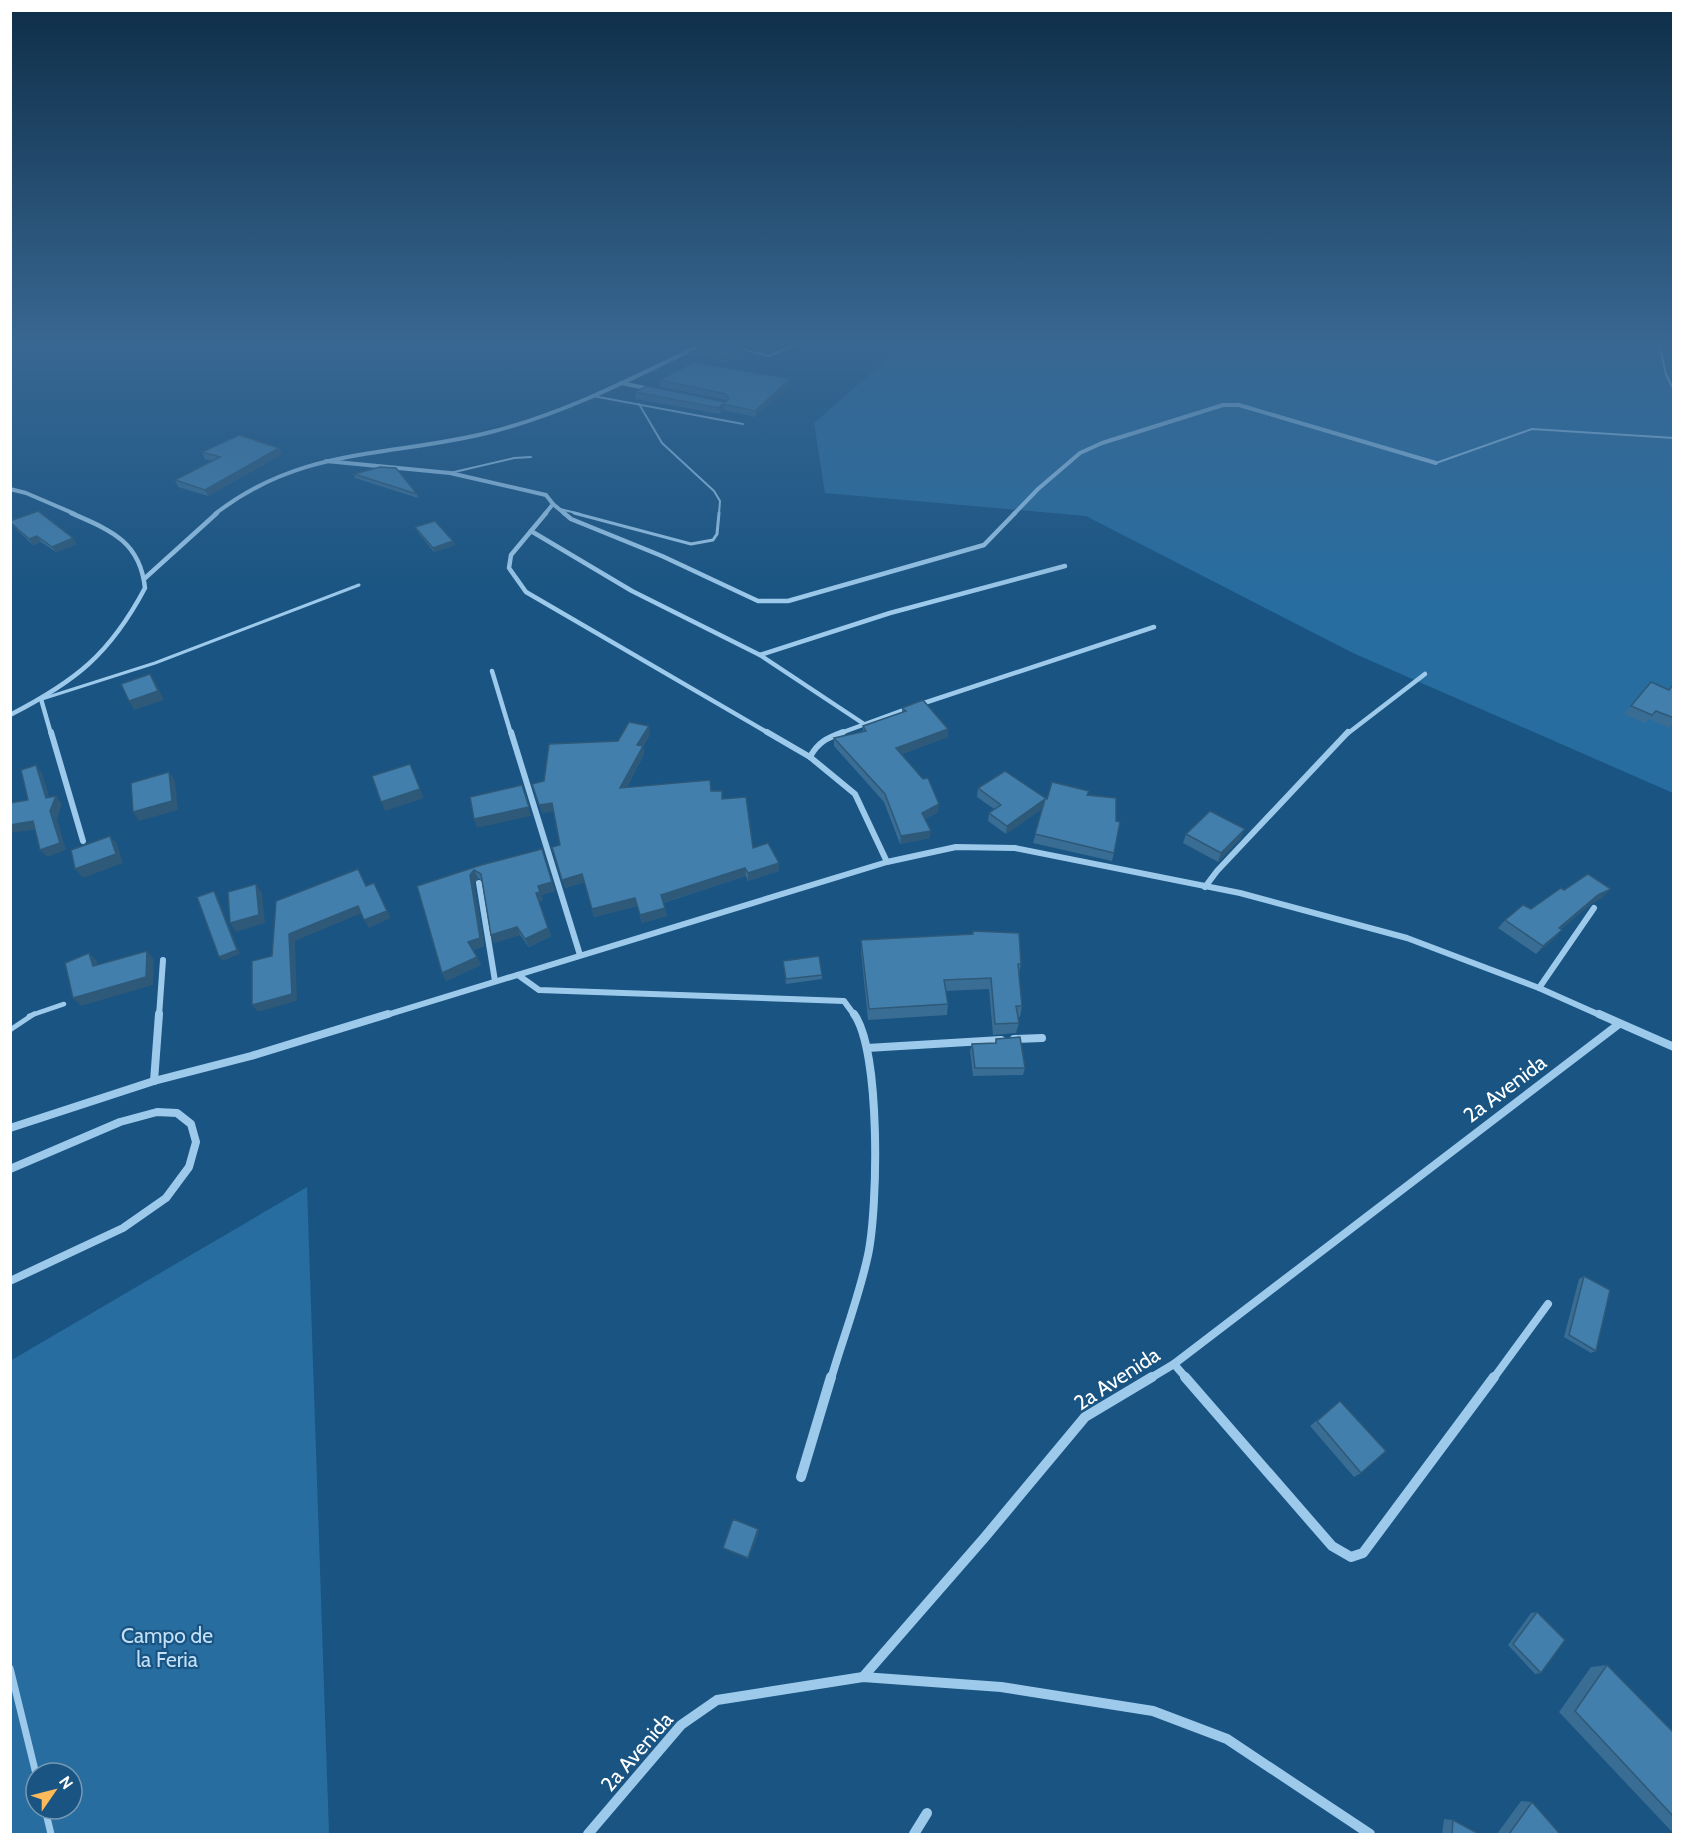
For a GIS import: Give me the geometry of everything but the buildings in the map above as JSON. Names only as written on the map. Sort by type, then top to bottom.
[{"type":"street","points":[[144,579],[185,538],[239,498],[284,474],[326,461],[502,429]]},
{"type":"street","points":[[326,461],[450,473],[546,495],[571,519],[662,556],[746,596],[758,601],[788,601],[984,545],[1038,489],[1080,453],[1102,443],[1146,429]]},
{"type":"street","points":[[1321,429],[1436,463]]},
{"type":"street","points":[[10,489],[113,531],[134,552],[144,579],[144,588],[127,622],[87,668],[41,699],[10,714]]},
{"type":"street","points":[[553,504],[511,555],[509,568],[526,592],[810,757],[855,794],[887,862]]},
{"type":"street","points":[[531,531],[632,591],[760,655],[864,724]]},
{"type":"street","points":[[760,655],[890,613],[1065,566]]},
{"type":"street","points":[[810,757],[816,746],[826,738],[968,687],[1154,627]]},
{"type":"street","points":[[492,671],[580,955]]},
{"type":"street","points":[[1205,886],[1354,726],[1425,674]]},
{"type":"street","points":[[41,699],[83,841]]},
{"type":"street","points":[[10,1128],[154,1081],[251,1056],[887,862],[956,847],[1015,848],[1240,893],[1407,938],[1539,988],[1674,1047]]},
{"type":"street","points":[[479,883],[495,981]]},
{"type":"street","points":[[1539,988],[1594,908]]},
{"type":"street","points":[[154,1081],[163,960]]},
{"type":"street","points":[[518,975],[539,990],[844,1001],[854,1011],[867,1048],[872,1073],[875,1151],[868,1253],[801,1477]]},
{"type":"street","name":"2a Avenida","points":[[588,1834],[681,1725],[717,1700],[750,1692],[863,1677],[985,1538],[1085,1417],[1174,1364],[1619,1024]]},
{"type":"street","points":[[867,1048],[1042,1038]]},
{"type":"street","points":[[10,1169],[120,1122],[157,1112],[177,1113],[191,1124],[196,1142],[189,1167],[166,1198],[123,1228],[10,1281]]},
{"type":"street","points":[[1174,1364],[1332,1546],[1351,1557],[1363,1553],[1548,1304]]},
{"type":"street","points":[[863,1677],[1001,1687],[1153,1711],[1227,1739],[1370,1834]]},
{"type":"street","points":[[914,1834],[927,1813]]},
{"type":"lane","points":[[560,509],[691,544],[713,540],[717,534],[720,501],[714,491],[662,443],[654,429]]},
{"type":"lane","points":[[1436,463],[1532,429]]},
{"type":"lane","points":[[1534,429],[1674,438]]},
{"type":"lane","points":[[450,473],[514,458],[531,457]]},
{"type":"lane","points":[[41,699],[154,663],[359,585]]},
{"type":"lane","points":[[10,1030],[28,1016],[64,1004]]},
{"type":"lane","points":[[10,1668],[33,1761]]},
{"type":"green space","points":[[815,429],[1673,429],[1673,793],[1353,653],[1086,516],[825,493]]},
{"type":"green space","name":"Campo de la Feria","points":[[307,1187],[329,1834],[11,1834],[10,1361]]}]
